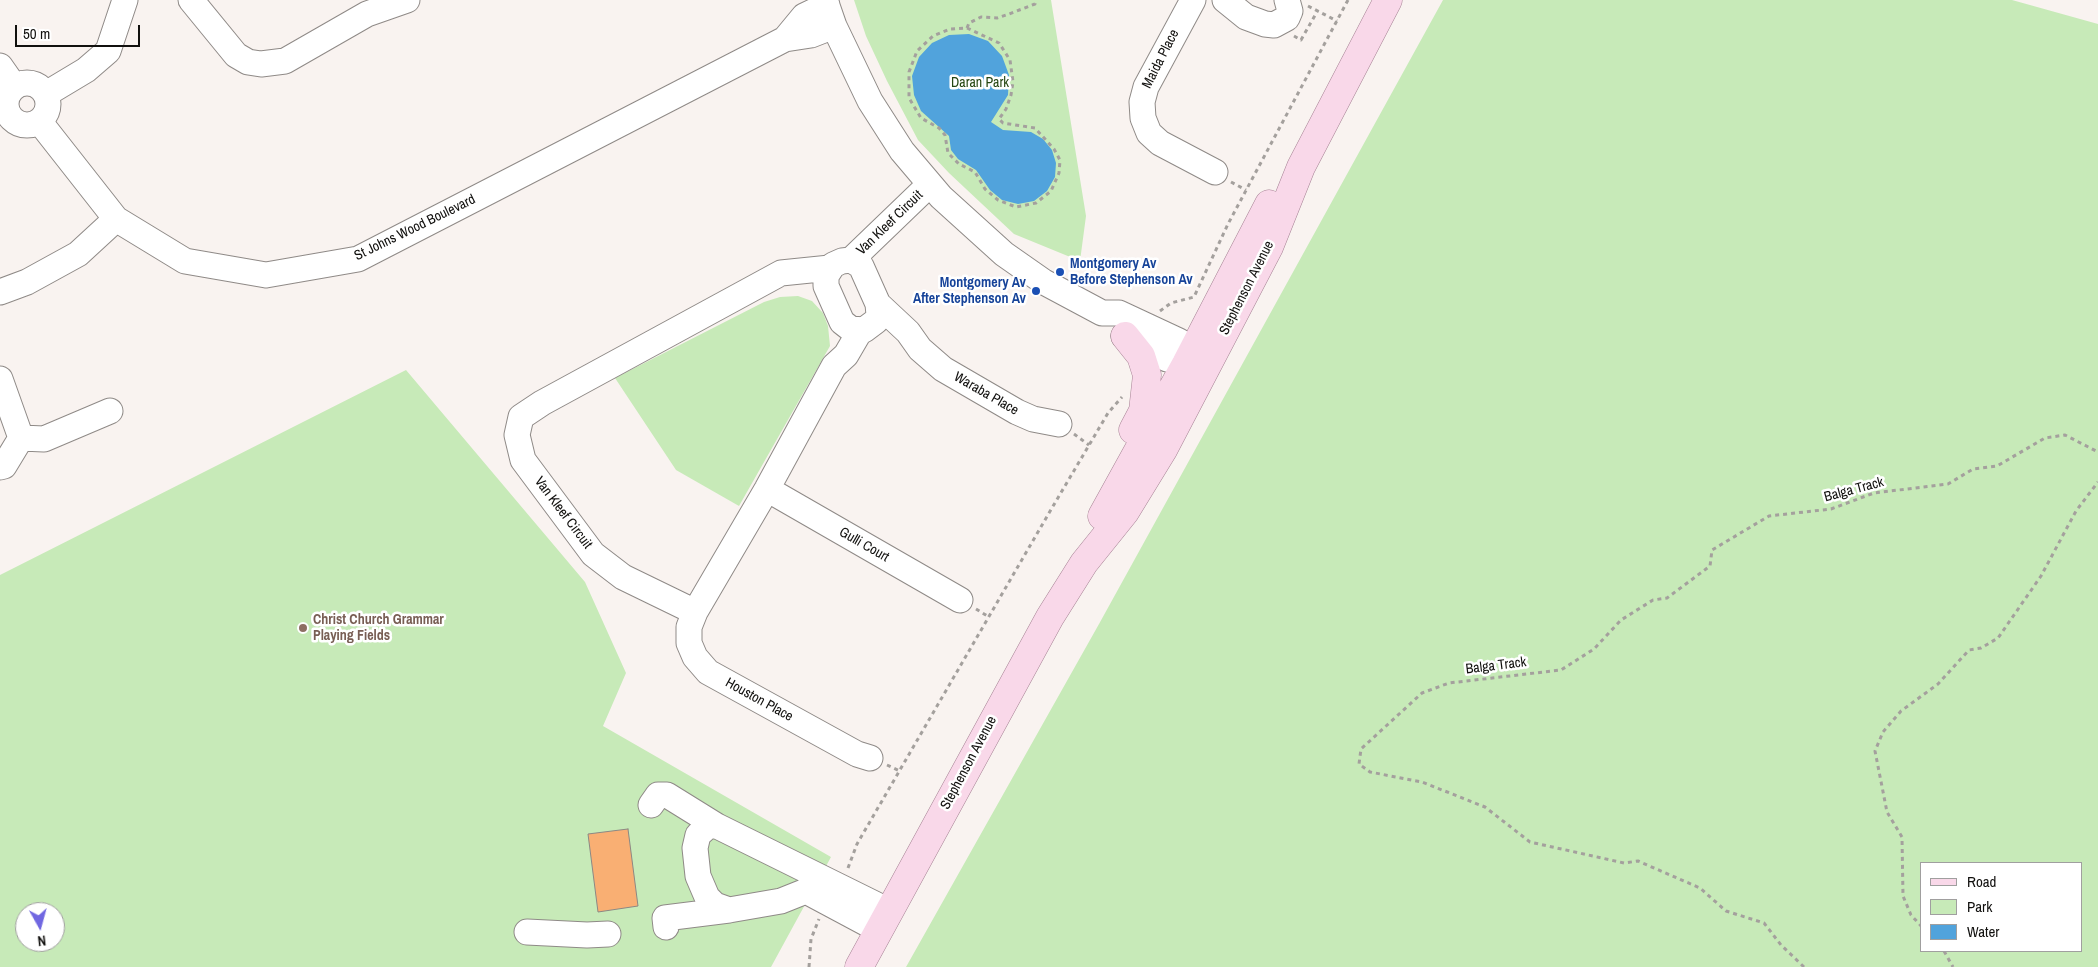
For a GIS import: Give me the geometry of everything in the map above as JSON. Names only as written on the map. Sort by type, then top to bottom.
[{"type":"main road","name":"Stephenson Avenue","points":[[1084,562],[1102,517],[1186,364],[1264,214],[1343,55],[1374,0]]},
{"type":"main road","name":"Stephenson Avenue","points":[[859,967],[1019,671],[1084,562],[1125,512],[1163,450],[1269,247],[1301,167],[1388,0]]},
{"type":"main road","points":[[1102,517],[1105,483],[1143,411],[1146,398],[1147,375],[1145,364],[1125,336]]},
{"type":"street","points":[[46,94],[86,70],[108,51],[125,0]]},
{"type":"street","points":[[191,0],[236,56],[248,62],[261,64],[286,61],[360,18],[407,0]]},
{"type":"street","name":"Maida Place","points":[[1192,0],[1146,87],[1142,110],[1148,132],[1154,138],[1168,148],[1220,176]]},
{"type":"street","points":[[1225,0],[1246,17],[1265,24],[1274,25],[1287,18],[1290,11],[1287,0]]},
{"type":"street","points":[[829,10],[870,101],[902,151],[935,191],[1004,254],[1044,282],[1102,313],[1112,328],[1125,336],[1167,359],[1186,364]]},
{"type":"street","name":"St Johns Wood Boulevard","points":[[39,121],[116,219],[185,260],[266,275],[358,259],[785,38],[811,35],[829,10]]},
{"type":"street","points":[[0,66],[14,86]]},
{"type":"street","points":[[29,82],[36,84],[46,94],[48,106],[46,114],[39,121],[24,125],[5,120],[5,100],[14,86],[29,82]]},
{"type":"street","name":"Van Kleef Circuit","points":[[695,612],[623,577],[594,554],[522,460],[517,435],[521,417],[542,403],[781,273],[843,272],[935,191]]},
{"type":"street","points":[[0,292],[27,282],[78,254],[116,219]]},
{"type":"street","points":[[1186,364],[1213,343],[1269,247]]},
{"type":"street","points":[[695,612],[768,489],[834,366],[846,356],[863,321],[843,272]]},
{"type":"street","points":[[843,272],[863,321]]},
{"type":"street","points":[[1102,313],[1119,312],[1179,340],[1186,364],[1188,402]]},
{"type":"street","name":"Waraba Place","points":[[863,321],[920,349],[943,369],[977,390],[1033,419],[1059,424]]},
{"type":"street","points":[[0,380],[21,438]]},
{"type":"street","points":[[21,438],[44,440],[110,410]]},
{"type":"street","points":[[0,467],[4,466],[21,438]]},
{"type":"street","name":"Gulli Court","points":[[768,489],[960,600]]},
{"type":"street","name":"Houston Place","points":[[695,612],[689,627],[689,643],[695,657],[708,672],[857,754],[870,758]]},
{"type":"street","points":[[651,804],[658,795],[666,795],[717,826],[884,920]]},
{"type":"street","points":[[717,826],[708,826],[698,835],[695,841],[697,869],[707,896],[715,905],[729,910]]},
{"type":"street","points":[[666,927],[665,918],[781,901],[806,891],[884,920]]},
{"type":"street","points":[[527,932],[587,935],[608,934]]},
{"type":"path","points":[[967,28],[969,23],[981,17],[997,18],[1035,4],[1035,0]]},
{"type":"path","points":[[1156,316],[1164,306],[1194,297],[1246,190],[1348,0]]},
{"type":"path","points":[[1311,6],[1337,21]]},
{"type":"path","points":[[967,28],[999,43],[1010,60],[1013,82],[1011,95],[1006,109],[999,119],[1004,123],[1035,128],[1054,149],[1060,160],[1059,173],[1051,191],[1036,203],[1016,207],[998,200],[986,189],[975,172],[959,164],[948,153],[945,135],[939,128],[921,118],[909,98],[909,72],[917,51],[933,36],[950,29],[967,28]]},
{"type":"path","points":[[1220,176],[1246,190]]},
{"type":"path","points":[[844,874],[857,844],[1049,513],[1108,413],[1126,392]]},
{"type":"path","name":"Balga Track","points":[[1804,967],[1781,945],[1764,923],[1726,911],[1700,888],[1638,861],[1624,863],[1530,842],[1484,807],[1422,782],[1370,772],[1359,764],[1361,749],[1422,693],[1449,683],[1562,670],[1594,650],[1621,620],[1653,600],[1667,598],[1710,566],[1712,550],[1769,516],[1831,509],[1874,493],[1948,484],[1973,469],[1997,466],[2045,438],[2065,435],[2098,452]]},
{"type":"path","points":[[1920,925],[1912,915],[1903,896],[1902,837],[1887,812],[1875,751],[1883,732],[1901,711],[1938,684],[1969,650],[1981,648],[1998,638],[2041,576],[2076,511],[2098,482]]},
{"type":"path","points":[[809,967],[813,931],[822,914]]},
{"type":"path","points":[[1945,952],[1953,967]]},
{"type":"green space","name":"Daran Park","points":[[854,0],[1051,0],[1086,216],[1080,261],[1014,234],[949,173],[918,140],[866,36]]},
{"type":"green space","points":[[1443,0],[2012,0],[2098,24],[2098,967],[906,967],[1099,624]]},
{"type":"green space","points":[[798,296],[812,301],[823,313],[828,326],[830,346],[739,506],[676,470],[615,378],[764,302],[780,297]]},
{"type":"green space","name":"Christ Church Grammar Playing Fields","points":[[406,370],[585,582],[626,673],[603,726],[831,857],[771,967],[0,967],[0,575]]},
{"type":"water","points":[[969,34],[988,41],[1002,56],[1009,75],[1008,95],[991,122],[1003,130],[1031,132],[1043,139],[1052,150],[1056,163],[1055,177],[1047,191],[1034,201],[1018,204],[1002,200],[990,190],[976,170],[958,159],[951,150],[949,136],[921,111],[914,95],[912,76],[919,57],[932,43],[949,35]]},
{"type":"building","points":[[628,829],[638,906],[598,912],[588,834]]},
{"type":"place","name":"Montgomery Av Before Stephenson Av","points":[[1060,272]]},
{"type":"place","name":"Montgomery Av After Stephenson Av","points":[[1036,291]]},
{"type":"place","name":"Christ Church Grammar Playing Fields","points":[[303,628]]}]
